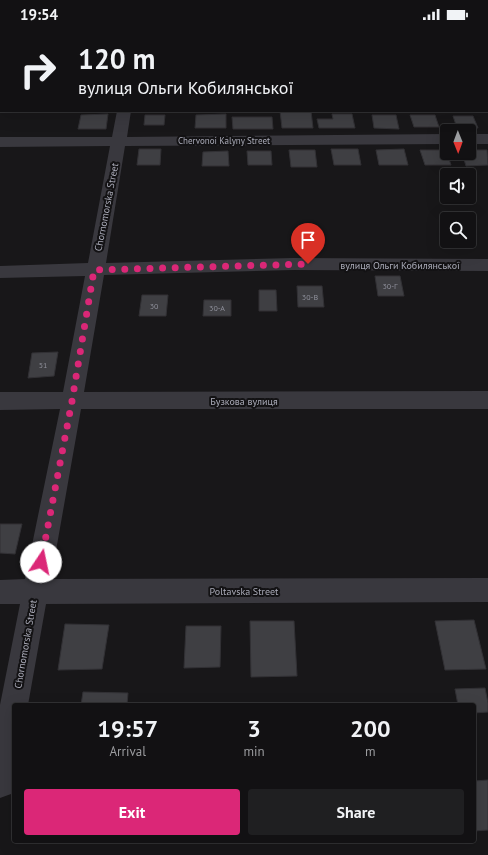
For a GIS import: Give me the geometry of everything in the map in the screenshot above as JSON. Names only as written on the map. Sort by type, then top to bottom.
[{"type":"street","name":"Chornomorska Street","points":[[15,703],[72,401],[94,270],[124,112]]},
{"type":"street","name":"Chervonoi Kalyny Street","points":[[0,142],[440,139]]},
{"type":"street","points":[[476,139],[488,139]]},
{"type":"street","name":"вулиця Ольги Кобилянської","points":[[0,272],[293,264],[488,265]]},
{"type":"street","name":"Бузкова вулиця","points":[[0,401],[488,400]]},
{"type":"street","name":"Poltavska Street","points":[[0,592],[488,590]]},
{"type":"street","name":"Chornomorska Street","points":[[0,783],[12,717]]},
{"type":"building","points":[[280,112],[311,112],[313,128],[282,128]]},
{"type":"building","points":[[108,114],[106,129],[78,129],[81,115]]},
{"type":"building","points":[[226,114],[226,128],[195,128],[196,115]]},
{"type":"building","points":[[332,114],[352,114],[355,128],[319,128],[317,119],[333,119]]},
{"type":"building","points":[[145,115],[165,115],[164,125],[144,125]]},
{"type":"building","points":[[372,115],[396,115],[399,129],[374,128]]},
{"type":"building","points":[[410,115],[435,115],[439,127],[414,127]]},
{"type":"building","points":[[453,116],[473,116],[478,128],[476,128],[476,124],[456,124]]},
{"type":"building","points":[[232,117],[272,117],[273,129],[233,129]]},
{"type":"building","points":[[139,149],[161,149],[160,165],[137,165]]},
{"type":"building","points":[[331,149],[358,149],[361,165],[334,165]]},
{"type":"building","points":[[404,149],[408,165],[379,165],[376,150]]},
{"type":"building","points":[[289,150],[315,150],[317,167],[291,167]]},
{"type":"building","points":[[420,150],[440,150],[440,160],[449,160],[451,165],[425,165]]},
{"type":"building","points":[[476,150],[487,150],[488,165],[466,166],[464,160],[476,160]]},
{"type":"building","points":[[228,151],[229,166],[202,166],[203,152]]},
{"type":"building","points":[[247,151],[271,151],[272,165],[248,165]]},
{"type":"building","points":[[375,276],[400,276],[404,296],[378,296]]},
{"type":"building","points":[[297,286],[322,286],[324,307],[298,307]]},
{"type":"building","points":[[259,290],[276,290],[277,311],[259,311]]},
{"type":"building","points":[[142,295],[168,295],[166,316],[139,316]]},
{"type":"building","points":[[204,300],[231,300],[231,316],[203,316]]},
{"type":"building","points":[[58,352],[54,376],[28,378],[32,353]]},
{"type":"building","points":[[0,524],[22,524],[15,554],[0,553]]},
{"type":"building","points":[[474,620],[486,669],[445,670],[435,621]]},
{"type":"building","points":[[250,621],[294,621],[297,676],[251,677]]},
{"type":"building","points":[[65,624],[109,625],[102,669],[58,670]]},
{"type":"building","points":[[186,626],[221,626],[220,667],[184,668]]},
{"type":"building","points":[[485,688],[488,712],[476,713],[476,703],[458,703],[455,689]]},
{"type":"building","points":[[83,692],[128,693],[127,703],[81,703]]},
{"type":"building","points":[[488,780],[488,830],[476,831],[476,781]]},
{"type":"route","points":[[41,562],[72,401],[94,270],[308,264]]}]
